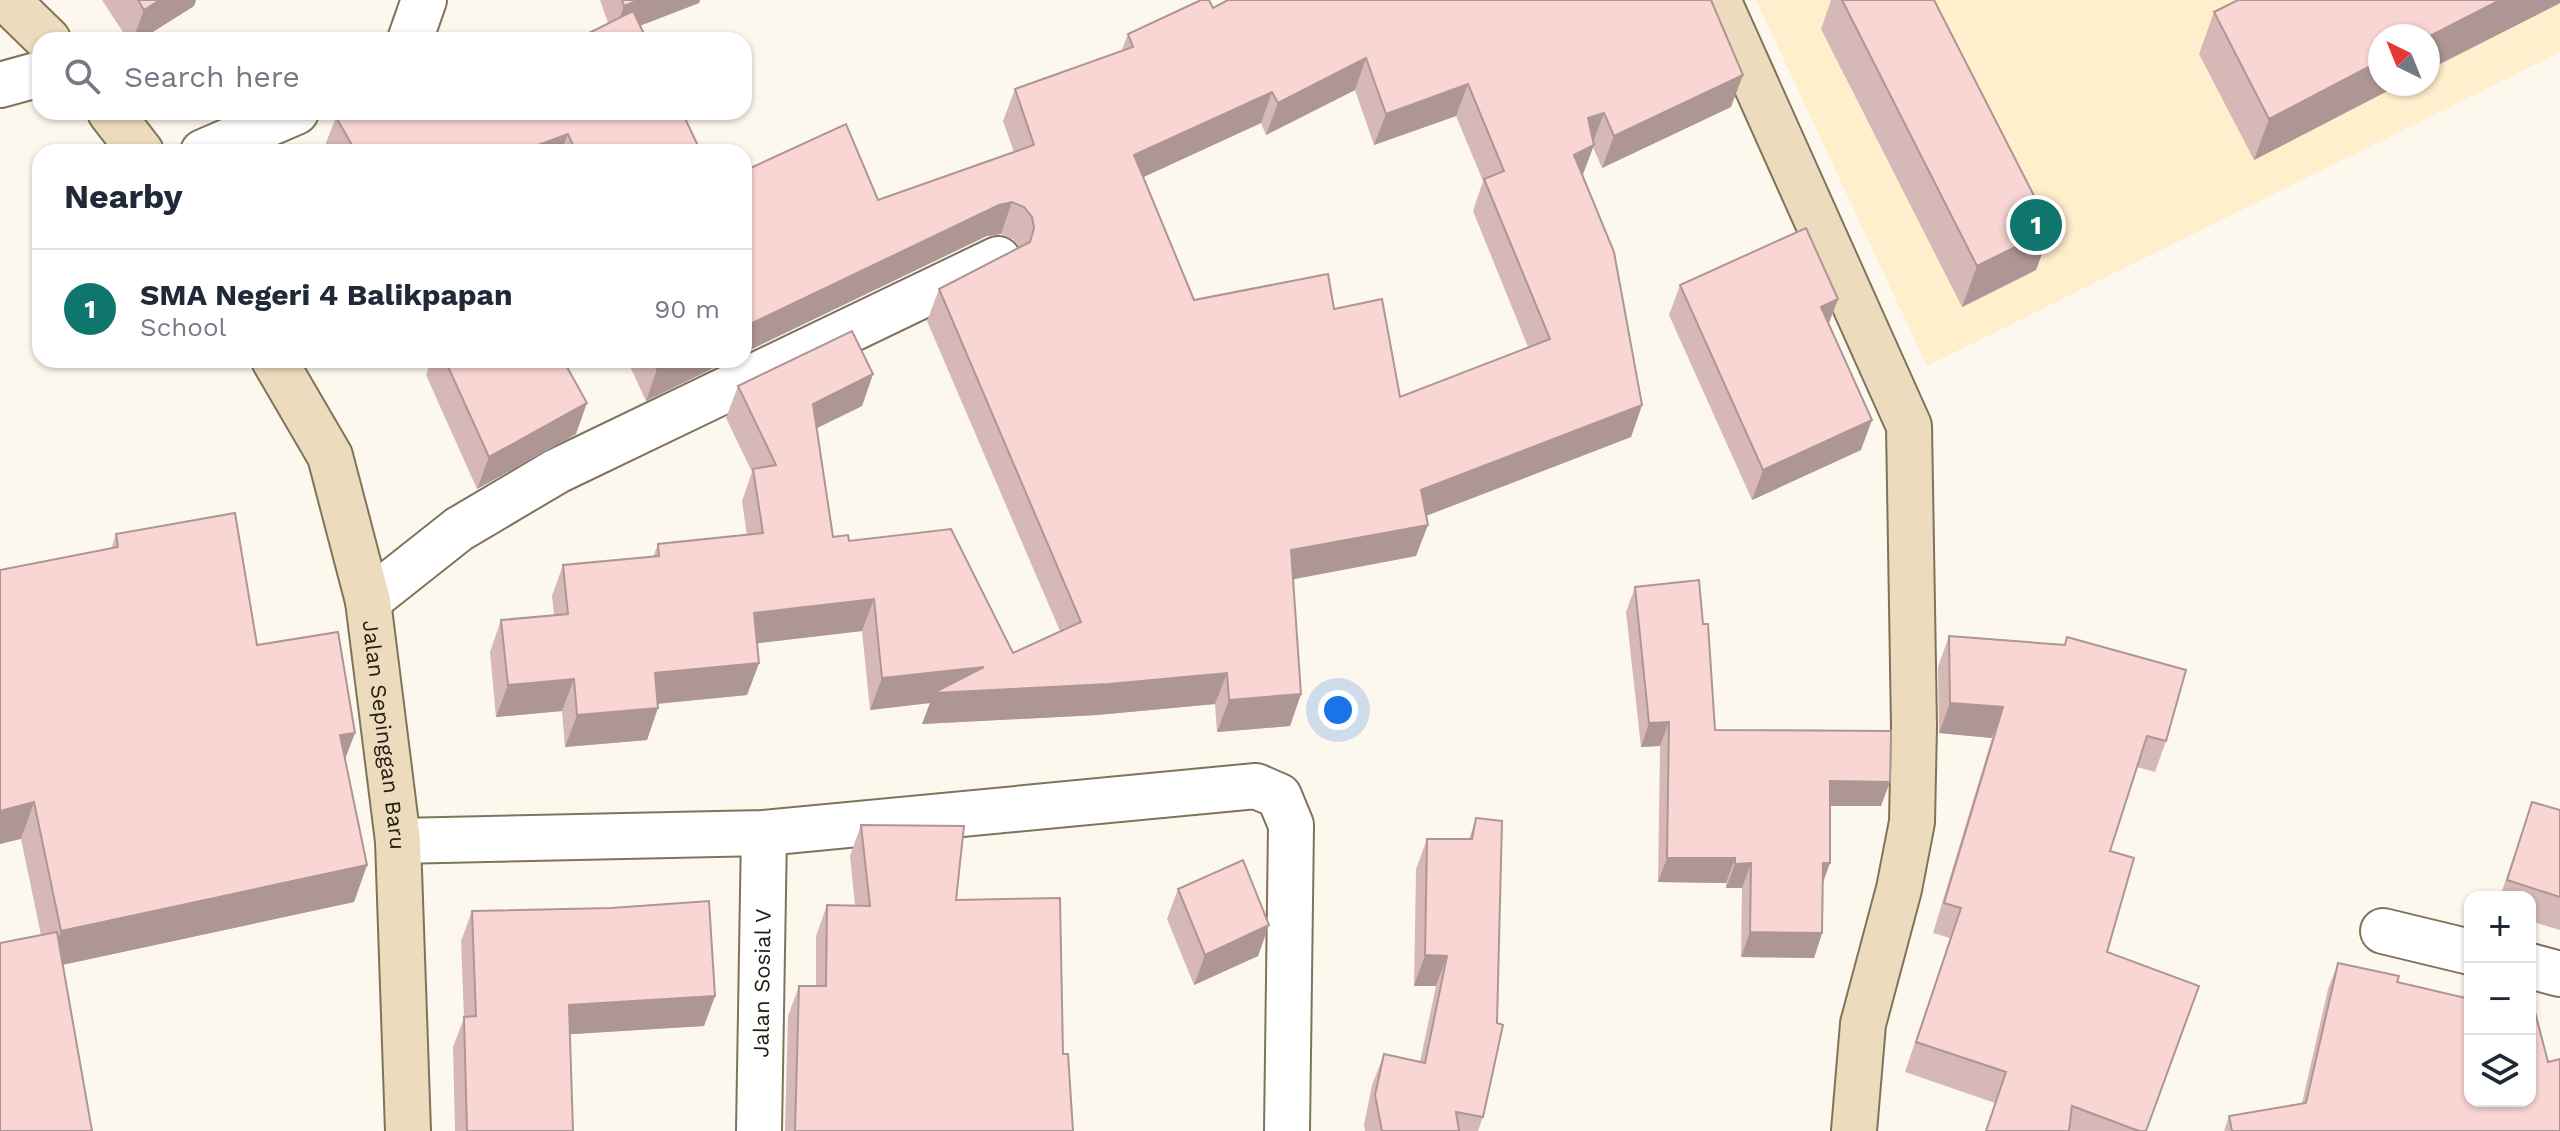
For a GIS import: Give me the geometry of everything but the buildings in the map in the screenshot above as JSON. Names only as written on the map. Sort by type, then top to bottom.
[{"type":"street","points":[[7,0],[40,32]]},
{"type":"street","points":[[413,32],[424,0]]},
{"type":"street","points":[[1718,0],[1909,426],[1914,726],[1912,822],[1899,889],[1863,1024],[1854,1131]]},
{"type":"street","points":[[0,85],[32,76]]},
{"type":"street","points":[[116,120],[135,144]]},
{"type":"street","points":[[222,144],[277,120]]},
{"type":"street","points":[[368,601],[459,529],[557,471],[998,259]]},
{"type":"street","name":"Jalan Sepinggan Baru","points":[[279,368],[330,456],[368,601],[398,841],[408,1131]]},
{"type":"street","points":[[398,841],[764,833],[1256,786],[1279,796],[1291,825],[1287,1131]]},
{"type":"street","name":"Jalan Sosial V","points":[[759,1131],[764,833]]},
{"type":"street","points":[[2383,931],[2464,951]]},
{"type":"street","points":[[2536,968],[2560,974]]},
{"type":"shaded area","points":[[1756,0],[2560,0],[2560,52],[1927,366]]},
{"type":"place","name":"SMA Negeri 4 Balikpapan","points":[[2036,225]]}]
